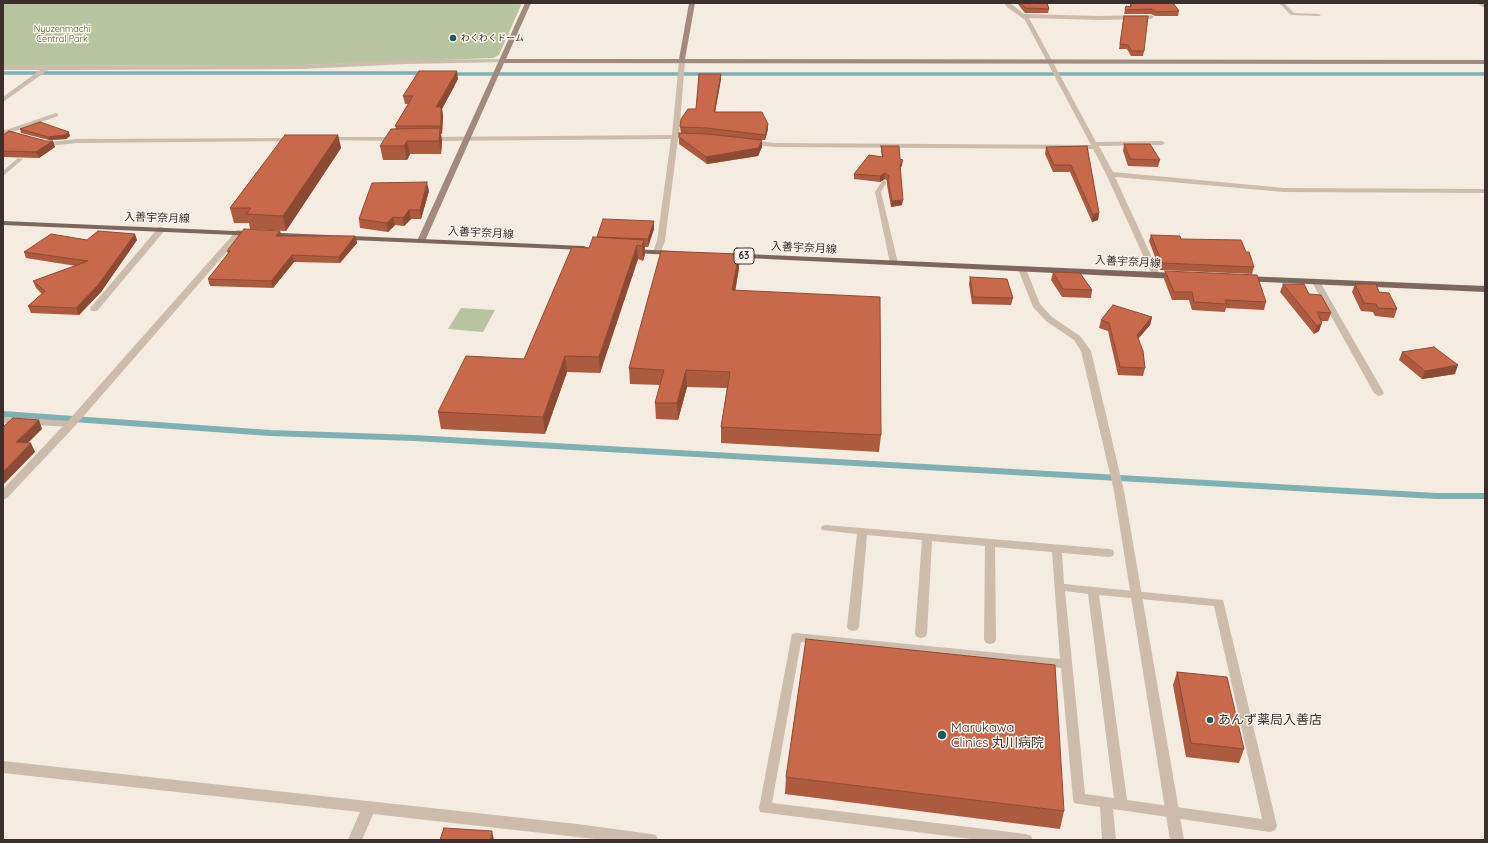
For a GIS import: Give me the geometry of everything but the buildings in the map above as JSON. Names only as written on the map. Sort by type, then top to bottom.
[{"type":"main road","name":"入善宇奈月線","points":[[3,223],[590,248]]},
{"type":"main road","points":[[620,250],[681,253]]},
{"type":"main road","name":"入善宇奈月線","points":[[720,255],[1186,276]]},
{"type":"main road","points":[[1238,278],[1485,289]]},
{"type":"street","points":[[421,241],[528,3]]},
{"type":"street","points":[[657,252],[661,241],[675,136],[682,62],[692,3]]},
{"type":"street","points":[[1007,3],[1027,19],[1110,174],[1156,275]]},
{"type":"street","points":[[1480,3],[1485,6]]},
{"type":"street","points":[[1022,16],[1100,18],[1151,17]]},
{"type":"street","points":[[3,68],[302,66],[407,62],[503,61],[1485,62]]},
{"type":"street","points":[[3,100],[48,67]]},
{"type":"street","points":[[4,132],[56,115]]},
{"type":"street","points":[[4,132],[49,144],[77,141],[300,140]]},
{"type":"street","points":[[420,139],[699,137]]},
{"type":"street","points":[[316,139],[404,139]]},
{"type":"street","points":[[737,141],[775,145],[1095,145],[1162,143]]},
{"type":"street","points":[[1110,174],[1284,190],[1485,192]]},
{"type":"street","points":[[94,309],[162,229]]},
{"type":"street","points":[[3,496],[71,424],[240,232]]},
{"type":"street","points":[[1022,269],[1036,305],[1049,319],[1077,338],[1086,351],[1119,491],[1177,840]]},
{"type":"street","points":[[1316,282],[1379,393]]},
{"type":"street","points":[[3,767],[577,830],[651,840]]},
{"type":"street","points":[[355,840],[369,807]]},
{"type":"lane","points":[[1281,3],[1293,14],[1319,15]]},
{"type":"lane","points":[[3,174],[20,158]]},
{"type":"lane","points":[[884,182],[878,192],[894,263]]},
{"type":"lane","points":[[3,420],[71,424]]},
{"type":"lane","points":[[826,528],[1109,553]]},
{"type":"lane","points":[[853,627],[862,531]]},
{"type":"lane","points":[[921,634],[927,537]]},
{"type":"lane","points":[[990,543],[990,640]]},
{"type":"lane","points":[[1057,548],[1059,587],[1079,799],[1270,826],[1219,603],[1059,587]]},
{"type":"lane","points":[[1093,590],[1121,805]]},
{"type":"lane","points":[[1026,840],[765,808],[796,637],[1066,664]]},
{"type":"lane","points":[[1106,803],[1109,840]]},
{"type":"green space","name":"Nyuzenmachi Central Park","points":[[3,3],[522,3],[499,55],[493,58],[303,65],[3,66]]},
{"type":"green space","points":[[461,308],[495,310],[483,332],[448,329]]},
{"type":"waterway","points":[[3,73],[425,73]]},
{"type":"waterway","points":[[451,74],[1485,74]]},
{"type":"waterway","points":[[3,414],[270,433],[414,438],[1436,496],[1485,496]]},
{"type":"place","name":"わくわくドーム","points":[[453,38]]},
{"type":"place","name":"あんず薬局入善店","points":[[1210,720]]},
{"type":"place","name":"Marukawa Clinics 丸川病院","points":[[942,735]]}]
